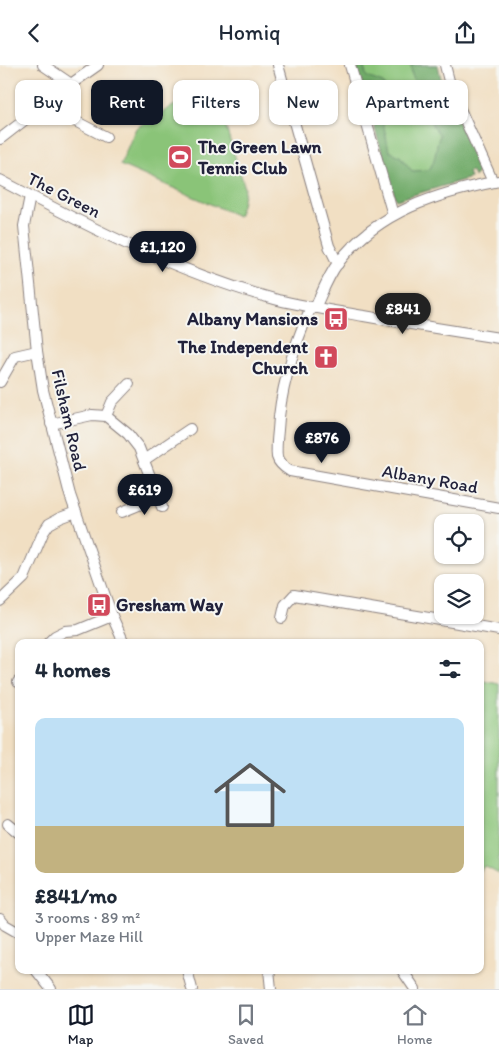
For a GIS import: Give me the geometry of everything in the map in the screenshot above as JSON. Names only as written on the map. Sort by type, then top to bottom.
[{"type":"street","points":[[43,65],[66,80]]},
{"type":"street","points":[[76,80],[98,65]]},
{"type":"street","points":[[278,65],[329,246],[338,264]]},
{"type":"street","points":[[350,65],[393,215]]},
{"type":"street","points":[[313,308],[338,264],[357,243],[393,215],[424,201],[496,182],[452,89],[445,65]]},
{"type":"street","points":[[81,124],[106,137]]},
{"type":"street","points":[[0,139],[18,125]]},
{"type":"street","name":"The Green","points":[[0,180],[140,250],[190,271],[269,297],[313,308],[499,338]]},
{"type":"street","name":"Filsham Road","points":[[30,196],[24,226],[37,351],[51,424],[76,511],[112,616],[122,639]]},
{"type":"street","name":"Albany Road","points":[[313,308],[291,359],[280,408],[277,457],[280,464],[290,471],[499,508]]},
{"type":"street","points":[[0,383],[15,356],[37,351]]},
{"type":"street","points":[[106,416],[112,403],[129,384]]},
{"type":"street","points":[[51,424],[92,415],[106,416],[128,434],[139,448],[162,507]]},
{"type":"street","points":[[144,460],[190,429]]},
{"type":"street","points":[[122,511],[158,497]]},
{"type":"street","points":[[0,601],[14,590],[24,578],[43,533],[49,525],[60,517],[76,511]]},
{"type":"street","points":[[282,618],[285,605],[294,595],[499,630]]},
{"type":"street","points":[[52,639],[65,631],[78,630],[112,616]]},
{"type":"street","points":[[0,919],[5,925],[15,931]]},
{"type":"street","points":[[39,974],[51,989]]},
{"type":"street","points":[[189,974],[192,989]]},
{"type":"street","points":[[269,974],[271,989]]},
{"type":"street","points":[[405,974],[415,989]]},
{"type":"green space","points":[[356,65],[438,65],[441,80],[360,80]]},
{"type":"green space","points":[[356,65],[363,65],[367,77],[375,80],[360,80]]},
{"type":"green space","points":[[411,65],[438,65],[441,80],[414,80]]},
{"type":"green space","name":"The Green Lawn Tennis Club","points":[[173,106],[173,125],[225,125],[245,188],[238,216],[120,165],[136,128],[141,125],[163,125],[163,112]]},
{"type":"green space","points":[[374,125],[459,125],[479,166],[479,171],[474,177],[472,171],[468,172],[470,178],[396,200]]},
{"type":"green space","points":[[374,125],[384,125],[389,151],[400,156],[412,171],[429,170],[434,161],[440,135],[432,125],[459,125],[479,166],[479,171],[474,177],[472,171],[468,172],[470,178],[396,200]]},
{"type":"green space","points":[[484,681],[499,684],[499,874],[484,866]]},
{"type":"place","name":"The Green Lawn Tennis Club","points":[[180,157]]},
{"type":"place","name":"Albany Mansions","points":[[336,319]]},
{"type":"place","name":"The Independent Church","points":[[326,357]]},
{"type":"place","name":"Gresham Way","points":[[99,605]]}]
